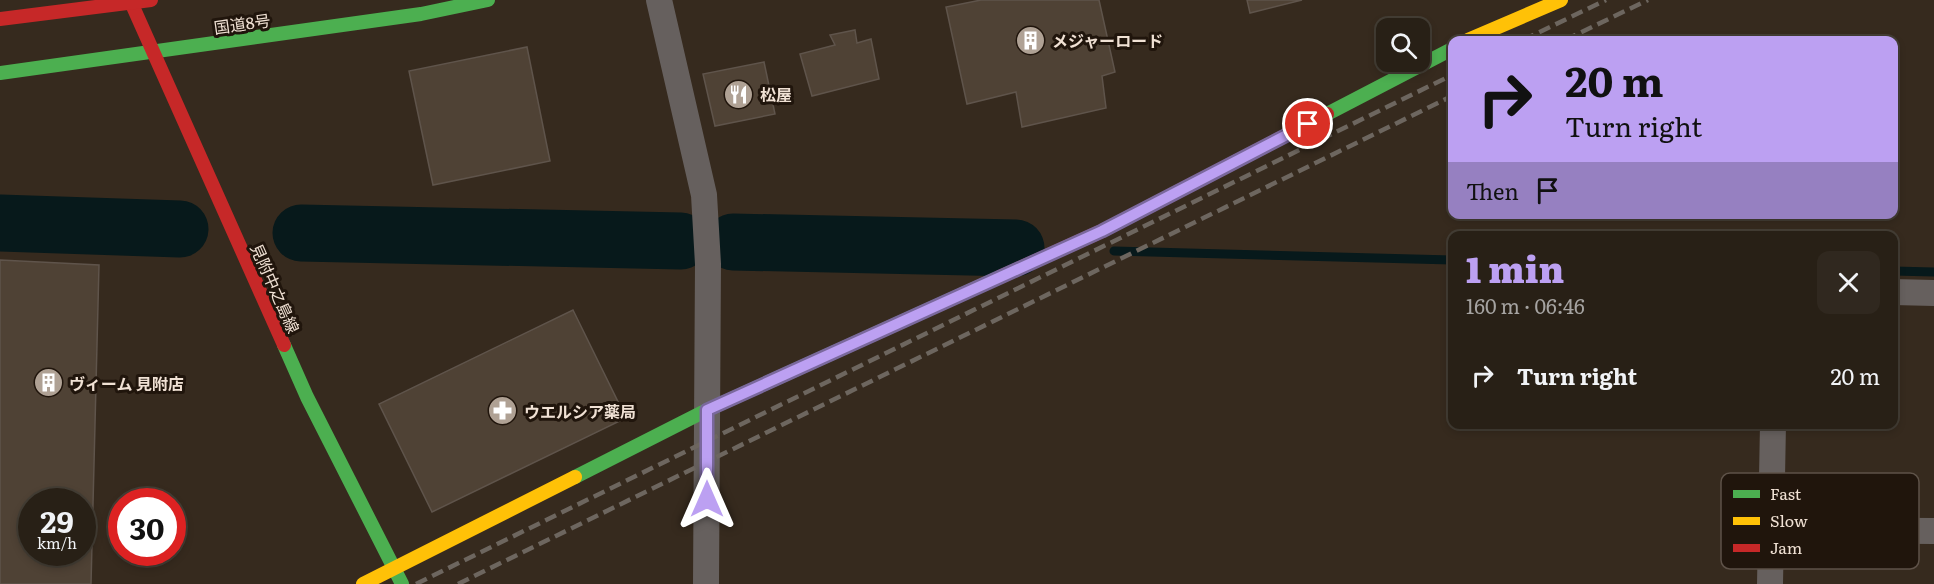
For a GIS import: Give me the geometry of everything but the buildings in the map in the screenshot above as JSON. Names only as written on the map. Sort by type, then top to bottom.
[{"type":"main road","points":[[0,19],[151,0]]},
{"type":"main road","name":"国道8号","points":[[0,73],[421,14],[488,0]]},
{"type":"main road","points":[[1477,36],[1561,0]]},
{"type":"main road","name":"見附中之島線","points":[[130,1],[308,397],[402,584]]},
{"type":"main road","points":[[363,584],[707,410],[1102,231],[1448,51]]},
{"type":"street","points":[[659,0],[704,195],[708,264],[706,584]]},
{"type":"street","points":[[1898,292],[1934,293]]},
{"type":"street","points":[[1773,429],[1773,473]]},
{"type":"street","points":[[1919,531],[1934,531]]},
{"type":"street","points":[[1770,584],[1771,569]]},
{"type":"waterway","points":[[0,223],[180,229]]},
{"type":"waterway","points":[[301,233],[681,241]]},
{"type":"waterway","points":[[733,242],[1016,248]]},
{"type":"waterway","points":[[1114,251],[1448,260]]},
{"type":"waterway","points":[[1898,271],[1934,272]]},
{"type":"railway","points":[[1531,36],[1606,0]]},
{"type":"railway","points":[[1573,36],[1648,0]]},
{"type":"railway","points":[[416,584],[1448,77]]},
{"type":"railway","points":[[458,584],[1448,98]]},
{"type":"traffic: fast","points":[[0,73],[421,14],[488,0]]},
{"type":"traffic: fast","points":[[1327,114],[1448,51]]},
{"type":"traffic: fast","points":[[575,477],[707,410],[1000,277]]},
{"type":"traffic: fast","points":[[284,345],[307,397],[402,584]]},
{"type":"traffic: slow","points":[[1477,36],[1561,0]]},
{"type":"traffic: slow","points":[[363,584],[575,477]]},
{"type":"traffic: jam","points":[[130,0],[284,345]]},
{"type":"traffic: jam","points":[[0,19],[151,0]]},
{"type":"traffic: jam","points":[[1000,277],[1102,231],[1327,114]]},
{"type":"place","name":"メジャーロード","points":[[1031,40]]},
{"type":"place","name":"松屋","points":[[739,94]]},
{"type":"place","name":"ヴィーム 見附店","points":[[48,383]]},
{"type":"place","name":"ウエルシア薬局","points":[[503,411]]},
{"type":"route","points":[[707,499],[707,410],[1102,231],[1308,124]]}]
